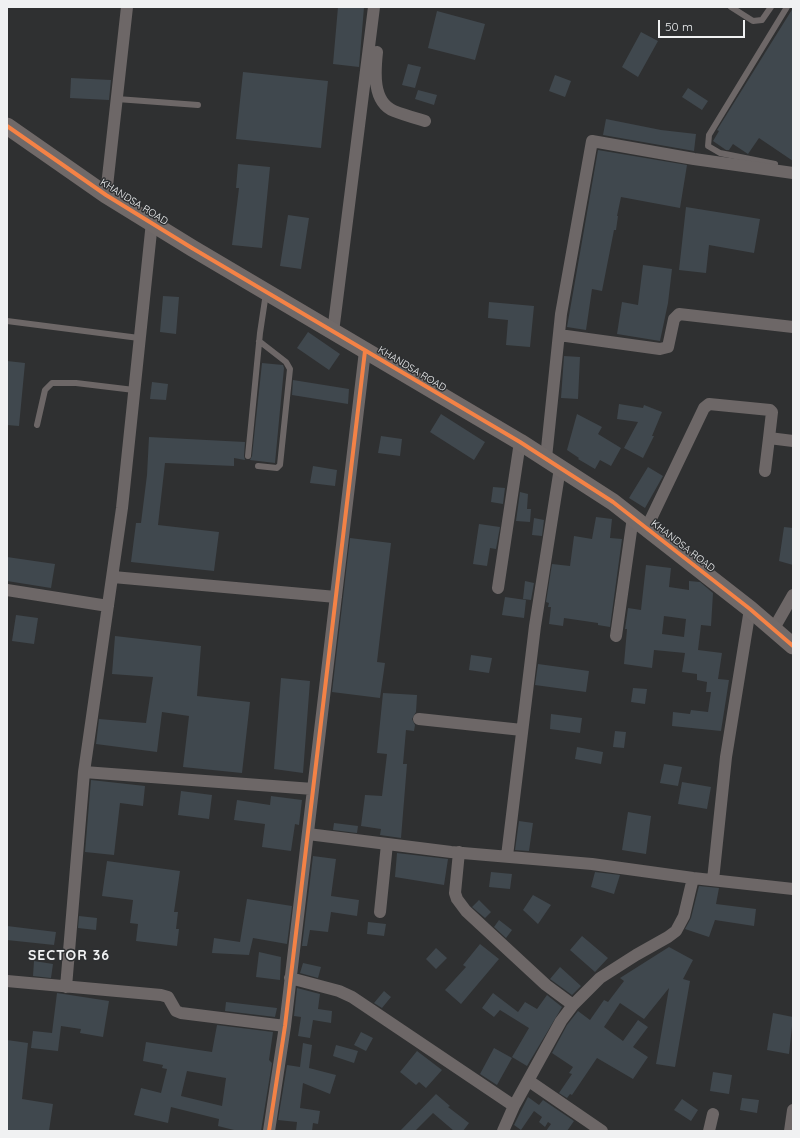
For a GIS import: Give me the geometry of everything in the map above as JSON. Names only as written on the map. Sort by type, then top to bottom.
[{"type":"street","points":[[106,195],[127,7]]},
{"type":"street","points":[[333,332],[374,7]]},
{"type":"street","points":[[382,7],[376,57],[376,83],[378,94],[384,105],[393,111],[425,120]]},
{"type":"street","name":"KHANDSA ROAD","points":[[7,126],[106,195],[192,248],[546,458],[647,527],[750,609],[793,646]]},
{"type":"street","points":[[546,458],[558,335],[592,141],[694,159],[793,173]]},
{"type":"street","points":[[66,987],[84,772],[113,577],[152,222]]},
{"type":"street","points":[[558,335],[660,349],[668,347],[674,319],[679,314],[793,327]]},
{"type":"street","points":[[269,1131],[285,1026],[365,351]]},
{"type":"street","points":[[647,527],[704,408],[709,404],[770,410],[772,412],[765,471]]},
{"type":"street","points":[[769,438],[793,442]]},
{"type":"street","points":[[498,588],[520,442]]},
{"type":"street","points":[[507,856],[535,626],[560,468]]},
{"type":"street","points":[[616,636],[633,517]]},
{"type":"street","points":[[113,577],[336,597]]},
{"type":"street","points":[[7,590],[108,606]]},
{"type":"street","points":[[773,630],[793,595]]},
{"type":"street","points":[[713,880],[728,742],[750,609]]},
{"type":"street","points":[[419,719],[522,730]]},
{"type":"street","points":[[84,772],[313,789]]},
{"type":"street","points":[[308,834],[459,852],[592,864],[693,878],[793,889]]},
{"type":"street","points":[[380,912],[388,844]]},
{"type":"street","points":[[459,852],[455,884],[456,899],[466,911],[546,985],[573,1005]]},
{"type":"street","points":[[503,1131],[514,1106],[561,1021],[573,1005],[600,978],[668,937],[676,930],[684,916],[693,878]]},
{"type":"street","points":[[290,978],[339,991],[366,1005],[415,1040],[514,1106]]},
{"type":"street","points":[[7,981],[161,995],[168,997],[176,1011],[181,1013],[285,1026]]},
{"type":"street","points":[[529,1081],[602,1131]]},
{"type":"street","points":[[709,1131],[713,1114]]},
{"type":"street","points":[[790,1131],[793,1114]]},
{"type":"lane","points":[[731,7],[753,20],[762,20],[771,7]]},
{"type":"lane","points":[[775,164],[720,153],[708,146],[708,141],[709,135],[787,7]]},
{"type":"lane","points":[[117,99],[198,105]]},
{"type":"lane","points":[[248,456],[259,341],[266,292]]},
{"type":"lane","points":[[7,321],[139,338]]},
{"type":"lane","points":[[258,466],[277,468],[280,465],[290,369],[286,362],[259,341]]},
{"type":"lane","points":[[37,425],[46,390],[52,383],[76,383],[134,390]]},
{"type":"building","points":[[338,7],[364,7],[359,67],[333,64]]},
{"type":"building","points":[[793,8],[793,161],[759,138],[748,154],[733,144],[729,150],[726,150],[713,141],[719,131],[717,130]]},
{"type":"building","points":[[437,11],[485,24],[475,60],[428,48]]},
{"type":"building","points":[[641,32],[658,41],[638,77],[622,67]]},
{"type":"building","points":[[408,64],[421,67],[415,88],[402,85]]},
{"type":"building","points":[[243,72],[328,81],[321,148],[236,139]]},
{"type":"building","points":[[555,75],[571,81],[565,97],[549,91]]},
{"type":"building","points":[[71,78],[111,80],[109,100],[70,98]]},
{"type":"building","points":[[688,88],[708,101],[702,110],[682,97]]},
{"type":"building","points":[[418,90],[437,95],[434,105],[415,99]]},
{"type":"building","points":[[606,119],[661,130],[696,134],[694,151],[603,135]]},
{"type":"building","points":[[598,150],[687,165],[680,208],[621,197],[616,230],[614,230],[602,291],[592,289],[586,330],[567,327]]},
{"type":"building","points":[[238,164],[270,167],[262,248],[232,245],[239,188],[236,188]]},
{"type":"building","points":[[686,207],[760,219],[754,253],[709,245],[706,273],[679,270]]},
{"type":"building","points":[[288,215],[309,218],[301,269],[280,266]]},
{"type":"building","points":[[643,265],[672,269],[668,303],[660,341],[617,334],[622,302],[638,305]]},
{"type":"building","points":[[163,296],[179,297],[176,334],[160,332]]},
{"type":"building","points":[[489,302],[534,306],[530,347],[506,345],[508,320],[488,318]]},
{"type":"building","points":[[308,332],[340,354],[329,370],[297,348]]},
{"type":"building","points":[[564,356],[580,357],[578,399],[561,398]]},
{"type":"building","points":[[7,361],[25,363],[19,426],[7,425]]},
{"type":"building","points":[[262,363],[283,365],[284,368],[275,463],[250,460],[252,456]]},
{"type":"building","points":[[293,380],[349,389],[348,404],[292,395]]},
{"type":"building","points":[[152,382],[168,384],[166,400],[150,399]]},
{"type":"building","points":[[619,404],[643,408],[644,405],[662,412],[652,436],[654,436],[643,458],[624,448],[638,422],[617,419]]},
{"type":"building","points":[[441,414],[485,442],[474,460],[430,432]]},
{"type":"building","points":[[577,414],[602,427],[598,434],[621,448],[611,466],[600,460],[595,469],[578,459],[579,458],[567,450]]},
{"type":"building","points":[[381,436],[402,439],[400,456],[378,453]]},
{"type":"building","points":[[149,437],[245,442],[245,460],[234,458],[234,466],[165,463],[158,525],[219,532],[214,571],[131,562],[136,523],[141,523],[147,475]]},
{"type":"building","points":[[313,466],[337,470],[335,486],[310,483]]},
{"type":"building","points":[[648,467],[663,476],[645,508],[629,498]]},
{"type":"building","points":[[493,487],[505,488],[503,504],[491,502]]},
{"type":"building","points":[[520,492],[528,494],[527,509],[531,509],[530,522],[516,521]]},
{"type":"building","points":[[596,517],[612,519],[610,538],[622,539],[610,627],[598,625],[598,623],[564,618],[563,626],[549,624],[551,607],[548,607],[549,603],[546,602],[552,564],[570,566],[574,536],[592,539]]},
{"type":"building","points":[[534,518],[544,520],[542,536],[532,535]]},
{"type":"building","points":[[479,524],[500,527],[496,549],[490,548],[487,566],[473,564]]},
{"type":"building","points":[[784,527],[793,528],[793,565],[779,561]]},
{"type":"building","points":[[350,538],[391,543],[377,662],[385,663],[380,698],[332,692]]},
{"type":"building","points":[[7,557],[55,564],[51,588],[7,581]]},
{"type":"building","points":[[646,565],[671,568],[669,587],[689,590],[689,581],[700,582],[713,593],[711,626],[701,625],[698,650],[722,653],[718,679],[729,680],[721,731],[672,726],[673,712],[690,714],[691,710],[708,712],[711,692],[706,692],[707,682],[697,680],[697,674],[682,672],[685,653],[654,650],[652,668],[624,664],[627,629],[625,629],[628,608],[641,610]],"holes":[[[664,616],[686,619],[684,637],[662,634]]]},
{"type":"building","points":[[525,581],[534,583],[531,600],[523,599]]},
{"type":"building","points":[[505,597],[526,600],[524,618],[502,615]]},
{"type":"building","points":[[16,615],[38,618],[34,644],[12,641]]},
{"type":"building","points":[[115,636],[201,646],[197,696],[250,702],[242,773],[183,767],[189,716],[162,712],[157,752],[96,744],[99,719],[146,723],[153,677],[112,674]]},
{"type":"building","points":[[471,655],[492,658],[489,673],[469,670]]},
{"type":"building","points":[[538,664],[589,671],[586,692],[535,685]]},
{"type":"building","points":[[281,678],[310,681],[303,773],[274,769]]},
{"type":"building","points":[[633,688],[647,689],[645,704],[631,702]]},
{"type":"building","points":[[383,693],[417,695],[416,712],[412,719],[415,725],[414,731],[406,730],[403,764],[407,764],[401,838],[380,835],[381,829],[361,826],[365,795],[382,796],[387,754],[377,753]]},
{"type":"building","points":[[551,714],[582,718],[580,733],[550,729]]},
{"type":"building","points":[[615,731],[626,732],[624,748],[613,747]]},
{"type":"building","points":[[577,747],[603,752],[601,764],[575,759]]},
{"type":"building","points":[[664,764],[682,767],[678,786],[660,783]]},
{"type":"building","points":[[91,780],[145,786],[143,806],[120,803],[114,855],[85,852]]},
{"type":"building","points":[[682,782],[711,787],[707,809],[678,804]]},
{"type":"building","points":[[181,791],[212,795],[209,819],[178,815]]},
{"type":"building","points":[[271,796],[302,800],[299,825],[295,824],[291,851],[262,847],[265,824],[234,820],[237,800],[270,805]]},
{"type":"building","points":[[628,812],[651,816],[646,854],[622,850]]},
{"type":"building","points":[[519,821],[533,823],[529,851],[515,850]]},
{"type":"building","points":[[334,823],[358,826],[357,833],[333,830]]},
{"type":"building","points":[[397,853],[448,859],[444,885],[395,877]]},
{"type":"building","points":[[313,856],[336,859],[331,896],[359,900],[357,916],[331,912],[328,932],[310,930],[307,946],[302,946]]},
{"type":"building","points":[[107,861],[180,871],[174,912],[178,912],[176,929],[179,929],[177,946],[136,941],[138,924],[130,923],[133,900],[102,896]]},
{"type":"building","points":[[491,872],[512,874],[510,889],[489,887]]},
{"type":"building","points":[[595,872],[620,875],[614,894],[591,887]]},
{"type":"building","points":[[699,886],[719,888],[716,904],[756,909],[754,926],[715,920],[709,937],[685,929],[691,918]]},
{"type":"building","points":[[533,895],[551,905],[538,924],[523,910]]},
{"type":"building","points":[[247,899],[292,906],[287,944],[253,938],[249,955],[212,953],[214,938],[240,942]]},
{"type":"building","points":[[479,900],[491,912],[485,918],[472,907]]},
{"type":"building","points":[[79,916],[97,918],[96,930],[78,928]]},
{"type":"building","points":[[499,920],[512,930],[506,938],[494,927]]},
{"type":"building","points":[[368,922],[386,924],[384,936],[367,934]]},
{"type":"building","points":[[7,926],[56,932],[54,945],[7,940]]},
{"type":"building","points":[[582,936],[608,958],[595,972],[570,950]]},
{"type":"building","points":[[480,944],[499,959],[461,1004],[445,990],[466,967],[463,965]]},
{"type":"building","points":[[669,947],[693,960],[683,979],[690,981],[675,1067],[656,1064],[669,988],[644,1019],[620,1003],[604,1027],[623,1041],[638,1020],[648,1027],[633,1047],[648,1057],[633,1079],[597,1058],[572,1095],[570,1094],[567,1098],[559,1093],[572,1074],[569,1073],[573,1067],[552,1053],[567,1025],[578,1011],[590,1020],[604,1000],[608,1002],[624,981],[620,978]]},
{"type":"building","points":[[436,948],[447,958],[436,969],[426,959]]},
{"type":"building","points":[[259,952],[281,957],[280,980],[256,977]]},
{"type":"building","points":[[34,961],[53,964],[51,978],[33,976]]},
{"type":"building","points":[[303,963],[321,967],[318,978],[300,973]]},
{"type":"building","points":[[560,967],[581,986],[572,995],[550,979]]},
{"type":"building","points":[[297,988],[320,994],[318,1009],[332,1011],[331,1023],[313,1020],[310,1038],[298,1036],[301,1017],[294,1016]]},
{"type":"building","points":[[384,991],[391,997],[382,1008],[374,1003]]},
{"type":"building","points":[[57,993],[109,1001],[103,1037],[80,1033],[81,1029],[61,1026],[58,1051],[31,1048],[33,1031],[52,1033]]},
{"type":"building","points":[[493,993],[518,1012],[525,1002],[537,1009],[547,995],[562,1007],[527,1066],[512,1057],[529,1028],[500,1010],[494,1017],[482,1008]]},
{"type":"building","points":[[226,1002],[277,1008],[275,1017],[225,1011]]},
{"type":"building","points":[[773,1013],[793,1017],[789,1054],[767,1050]]},
{"type":"building","points":[[217,1025],[273,1032],[269,1060],[272,1063],[261,1131],[238,1131],[218,1126],[219,1119],[171,1107],[168,1123],[134,1115],[141,1088],[161,1093],[167,1069],[162,1068],[163,1065],[143,1061],[146,1042],[212,1052]],"holes":[[[187,1071],[226,1078],[222,1106],[181,1096]]]},
{"type":"building","points":[[361,1032],[373,1038],[366,1051],[354,1045]]},
{"type":"building","points":[[7,1040],[28,1043],[22,1099],[53,1104],[49,1131],[7,1131]]},
{"type":"building","points":[[303,1043],[312,1045],[309,1068],[336,1075],[330,1094],[303,1083],[300,1108],[320,1111],[318,1124],[313,1123],[312,1131],[296,1131],[297,1122],[278,1120],[287,1065],[300,1067]]},
{"type":"building","points":[[336,1045],[358,1051],[354,1063],[333,1056]]},
{"type":"building","points":[[494,1048],[512,1058],[497,1085],[480,1074]]},
{"type":"building","points":[[417,1051],[442,1070],[426,1088],[419,1082],[416,1085],[400,1072]]},
{"type":"building","points":[[713,1072],[732,1075],[729,1094],[710,1091]]},
{"type":"building","points":[[436,1094],[450,1106],[448,1107],[469,1123],[463,1131],[454,1131],[433,1113],[415,1131],[400,1131]]},
{"type":"building","points":[[528,1097],[539,1105],[543,1100],[574,1121],[567,1131],[546,1131],[551,1124],[548,1122],[545,1127],[539,1122],[542,1117],[534,1111],[521,1130],[514,1125]]},
{"type":"building","points":[[742,1098],[759,1100],[757,1113],[740,1110]]},
{"type":"building","points":[[682,1099],[698,1110],[691,1121],[674,1110]]},
{"type":"cycle path","points":[[7,126],[106,195],[192,248],[520,442],[613,502],[750,609],[793,646]]},
{"type":"cycle path","points":[[269,1131],[285,1026],[365,351]]},
{"type":"district","name":"SECTOR 36","points":[[69,956]]}]
